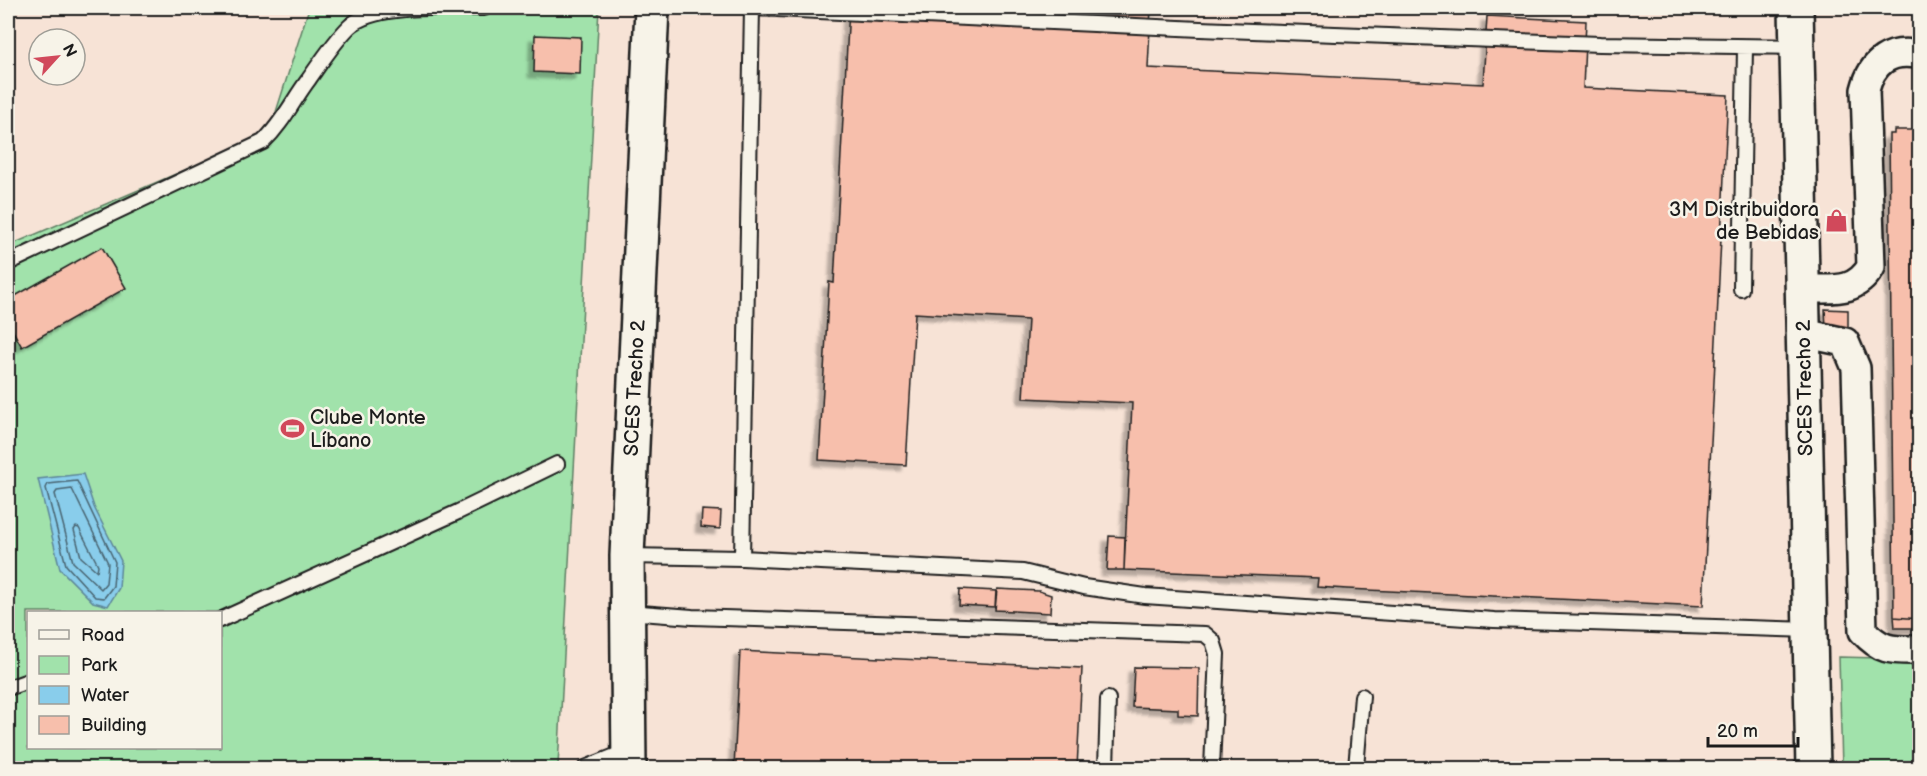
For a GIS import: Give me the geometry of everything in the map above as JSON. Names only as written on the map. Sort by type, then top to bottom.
[{"type":"street","name":"SCES Trecho 2","points":[[630,759],[627,556],[652,8]]},
{"type":"street","name":"SCES Trecho 2","points":[[1796,8],[1813,768]]},
{"type":"street","points":[[1803,289],[1849,288],[1863,280],[1871,267],[1865,90],[1870,72],[1886,57],[1908,52],[1920,55]]},
{"type":"street","points":[[1803,333],[1845,342],[1856,369],[1863,631],[1875,644],[1890,650],[1920,650]]},
{"type":"lane","points":[[8,263],[263,142],[280,124],[308,80],[349,26],[362,18],[392,10],[484,8]]},
{"type":"lane","points":[[742,558],[753,8],[1200,29],[1797,47]]},
{"type":"lane","points":[[1741,290],[1745,47]]},
{"type":"lane","points":[[222,619],[458,512],[557,464]]},
{"type":"lane","points":[[627,556],[742,558],[1023,572],[1084,587],[1145,596],[1471,618],[1636,626],[1811,630]]},
{"type":"lane","points":[[628,612],[692,617],[1205,634],[1213,641],[1217,654],[1212,768]]},
{"type":"lane","points":[[8,688],[27,681]]},
{"type":"lane","points":[[1356,768],[1362,696]]},
{"type":"lane","points":[[1106,768],[1108,699]]},
{"type":"lane","points":[[585,768],[630,759]]},
{"type":"green space","name":"Clube Monte Líbano","points":[[309,8],[599,8],[558,766],[8,768],[8,246],[269,134]]},
{"type":"green space","points":[[1839,657],[1919,659],[1919,768],[1842,768]]},
{"type":"water","points":[[83,474],[94,507],[121,561],[119,588],[108,606],[93,602],[60,569],[38,479]]},
{"type":"building","points":[[849,8],[1151,8],[1148,68],[1483,84],[1487,16],[1586,21],[1583,88],[1728,95],[1703,606],[1347,589],[1317,587],[1318,578],[1124,570],[1132,403],[1023,398],[1028,320],[915,313],[906,465],[819,460],[829,282],[834,283]]},
{"type":"building","points":[[535,35],[581,37],[580,74],[534,72]]},
{"type":"building","points":[[1894,130],[1920,130],[1920,619],[1894,617],[1889,134],[1894,134]]},
{"type":"building","points":[[102,247],[126,288],[22,347],[8,322],[8,300]]},
{"type":"building","points":[[1825,309],[1848,310],[1848,327],[1826,328]]},
{"type":"building","points":[[702,510],[721,511],[720,529],[701,527]]},
{"type":"building","points":[[1109,536],[1125,537],[1124,570],[1107,570]]},
{"type":"building","points":[[960,589],[996,591],[995,607],[959,605]]},
{"type":"building","points":[[997,589],[1039,591],[1051,595],[1050,613],[995,610]]},
{"type":"building","points":[[1894,617],[1920,619],[1920,628],[1895,628]]},
{"type":"building","points":[[740,651],[1082,668],[1077,768],[734,768]]},
{"type":"building","points":[[1134,667],[1199,668],[1198,716],[1178,715],[1178,709],[1132,707]]},
{"type":"place","name":"3M Distribuidora de Bebidas","points":[[1837,221]]},
{"type":"place","name":"Clube Monte Líbano","points":[[292,429]]}]
